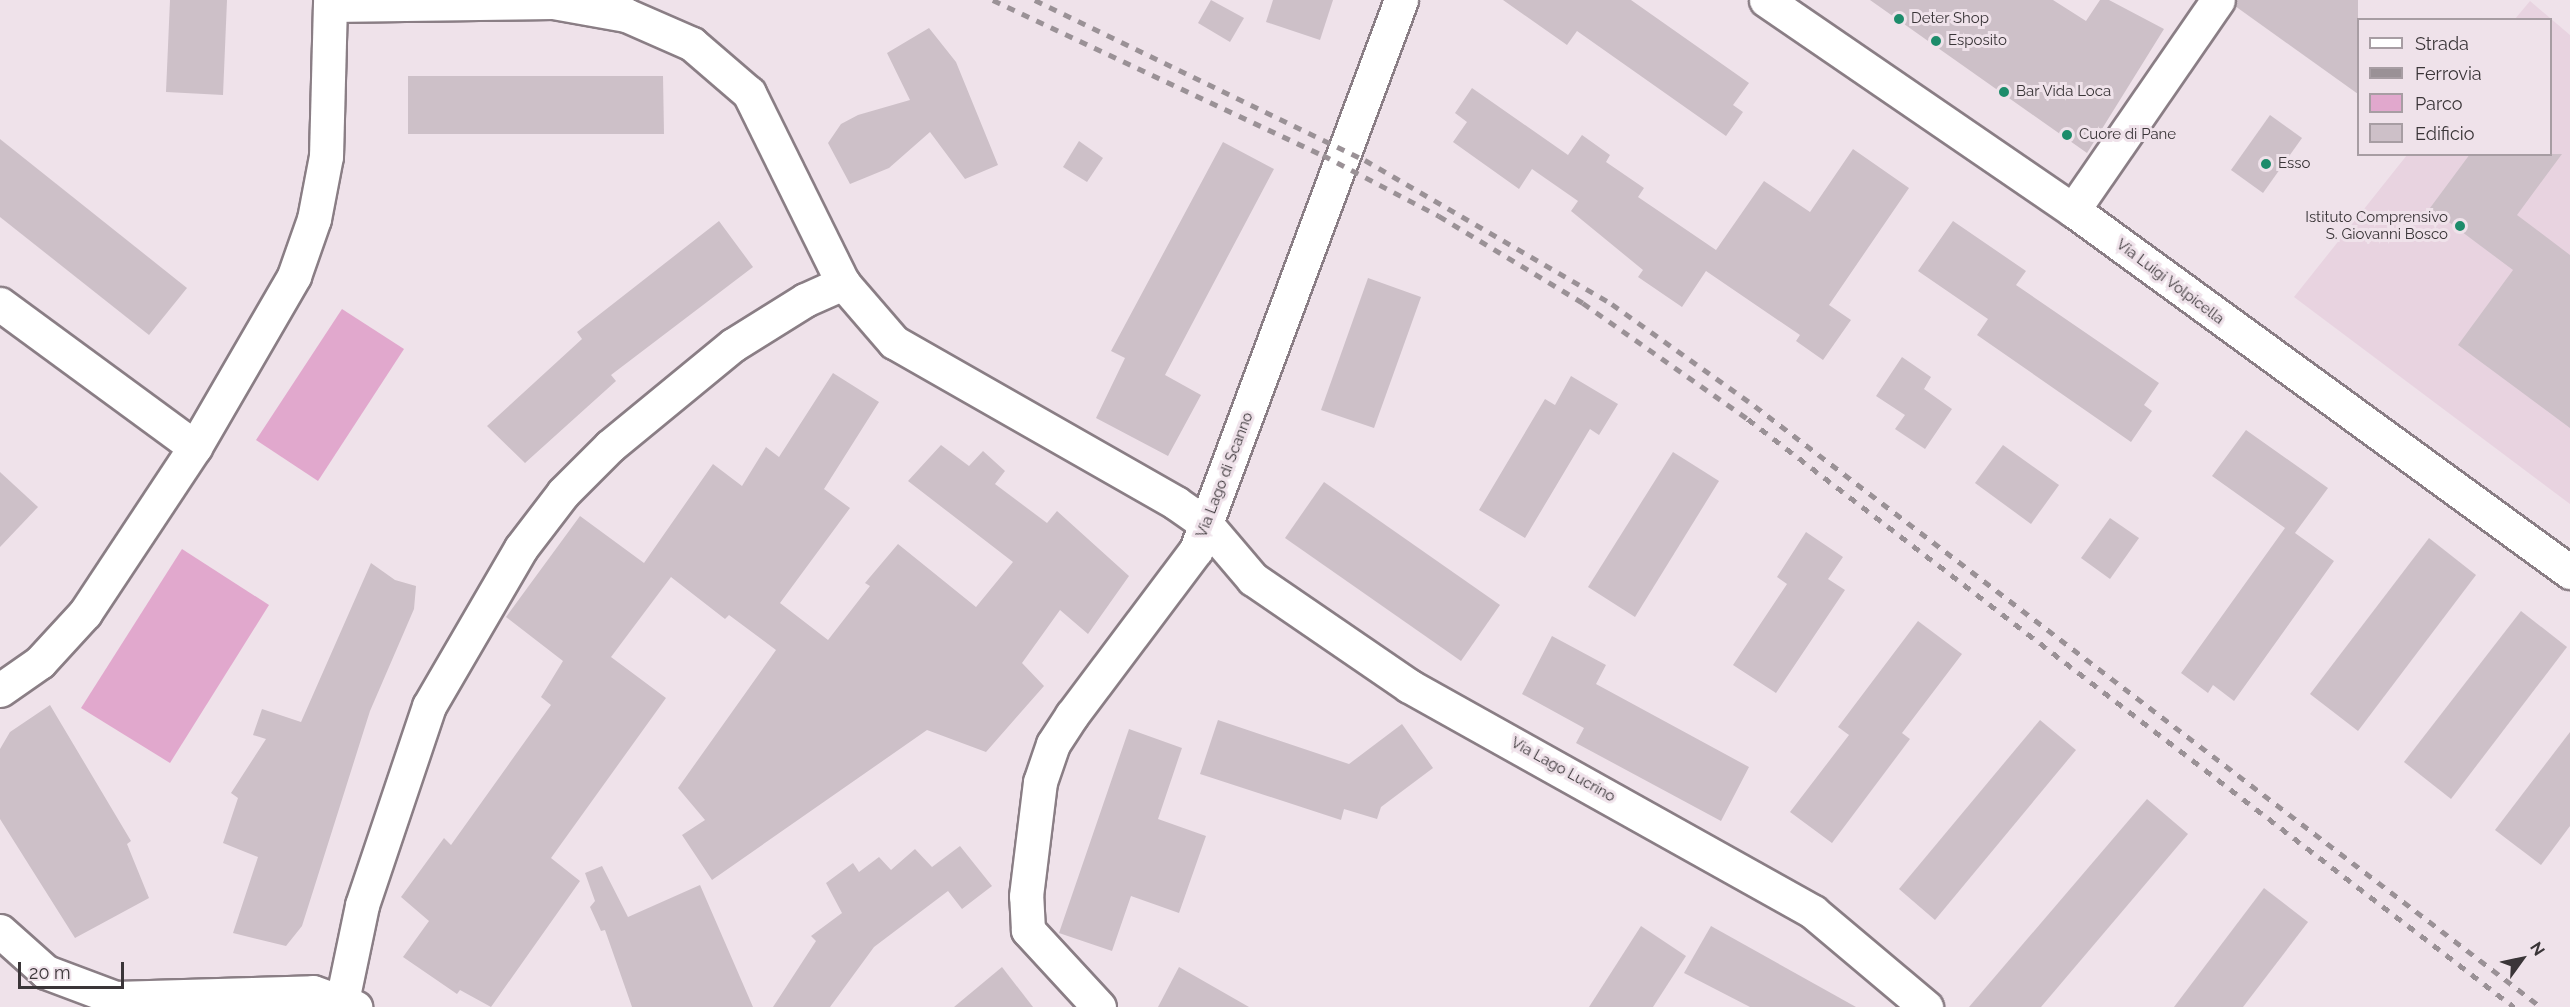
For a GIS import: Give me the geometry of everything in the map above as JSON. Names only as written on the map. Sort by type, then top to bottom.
[{"type":"street","name":"Via Lago di Scanno","points":[[1099,1007],[1028,930],[1026,896],[1040,782],[1053,744],[1196,550],[1401,0]]},
{"type":"street","name":"Via Luigi Volpicella","points":[[1766,0],[2073,210],[2570,572]]},
{"type":"street","points":[[2073,210],[2218,0]]},
{"type":"street","name":"Via Lago Lucrino","points":[[330,3],[553,2],[626,15],[693,44],[749,93],[843,283],[872,320],[918,359],[1140,480],[1207,525],[1253,579],[1409,686],[1777,889],[1851,939],[1926,1007]]},
{"type":"street","points":[[0,690],[40,662],[85,613],[195,447],[276,311],[314,219],[326,156],[330,3]]},
{"type":"street","points":[[0,931],[46,972],[115,998],[298,992],[348,1004],[362,905],[429,706],[521,548],[563,493],[610,446],[733,345],[805,300],[843,283]]},
{"type":"street","points":[[0,304],[195,447]]},
{"type":"shaded area","name":"Istituto Comprensivo S. Giovanni Bosco","points":[[2530,1],[2550,18],[2516,18]]},
{"type":"shaded area","name":"Istituto Comprensivo S. Giovanni Bosco","points":[[2552,20],[2570,35],[2570,504],[2294,297],[2406,156],[2552,156]]},
{"type":"green space","points":[[342,309],[404,349],[318,481],[256,440]]},
{"type":"green space","points":[[182,549],[269,605],[170,763],[81,708]]},
{"type":"building","points":[[170,0],[227,0],[223,95],[166,92]]},
{"type":"building","points":[[1211,0],[1244,18],[1230,42],[1198,23]]},
{"type":"building","points":[[1273,0],[1333,0],[1320,40],[1266,22]]},
{"type":"building","points":[[1503,0],[1631,0],[1749,83],[1733,105],[1743,112],[1726,136],[1577,31],[1567,45]]},
{"type":"building","points":[[1870,0],[2053,0],[2086,21],[2100,0],[2109,0],[2164,29],[2087,153]]},
{"type":"building","points":[[2236,0],[2358,0],[2357,93],[2235,6]]},
{"type":"building","points":[[929,28],[956,62],[998,165],[965,179],[930,132],[889,168],[850,184],[828,143],[841,124],[858,115],[910,100],[887,53]]},
{"type":"building","points":[[408,76],[663,76],[664,134],[408,134]]},
{"type":"building","points":[[1472,88],[1568,155],[1582,135],[1610,155],[1606,162],[1644,188],[1638,197],[1716,250],[1764,181],[1810,212],[1853,149],[1909,188],[1829,305],[1851,320],[1823,360],[1796,341],[1800,335],[1706,271],[1682,307],[1638,277],[1643,270],[1571,211],[1578,201],[1532,169],[1519,189],[1453,142],[1467,122],[1455,113]]},
{"type":"building","points":[[2270,115],[2302,138],[2263,193],[2231,170]]},
{"type":"building","points":[[0,139],[187,288],[149,335],[0,217]]},
{"type":"building","points":[[1079,141],[1103,158],[1087,182],[1063,167]]},
{"type":"building","points":[[1223,142],[1274,169],[1165,375],[1201,395],[1168,456],[1096,418],[1125,358],[1111,351]]},
{"type":"building","points":[[2562,154],[2517,215],[2570,255],[2570,428],[2458,345],[2513,270],[2430,208],[2469,156]]},
{"type":"building","points":[[719,221],[753,267],[611,375],[616,381],[525,463],[487,426],[582,339],[577,332]]},
{"type":"building","points":[[1953,221],[2026,271],[2016,285],[2159,383],[2144,405],[2152,411],[2131,442],[1977,335],[1988,319],[1918,271]]},
{"type":"building","points":[[1368,278],[1421,297],[1374,428],[1321,410]]},
{"type":"building","points":[[1902,357],[1931,377],[1924,389],[1952,409],[1925,449],[1895,429],[1905,415],[1876,396]]},
{"type":"building","points":[[833,373],[879,402],[824,489],[850,508],[780,603],[828,640],[870,586],[865,583],[898,544],[976,607],[1013,562],[908,481],[941,445],[969,466],[983,451],[1005,471],[995,484],[1047,523],[1057,511],[1129,576],[1088,634],[1060,610],[1022,663],[1044,686],[986,752],[927,730],[712,880],[682,835],[705,820],[678,788],[776,650],[729,615],[725,619],[671,577],[611,657],[666,698],[551,858],[580,881],[491,1007],[460,990],[457,994],[403,957],[429,921],[401,897],[444,838],[451,845],[551,705],[541,697],[563,661],[506,617],[580,516],[644,563],[713,464],[742,486],[766,447],[779,457]]},
{"type":"building","points":[[1571,376],[1618,404],[1599,435],[1590,429],[1525,538],[1479,510],[1545,399],[1555,405]]},
{"type":"building","points":[[2246,430],[2328,488],[2295,533],[2334,561],[2234,701],[2213,685],[2208,693],[2181,673],[2285,528],[2212,476]]},
{"type":"building","points":[[2003,445],[2059,485],[2031,524],[1975,483]]},
{"type":"building","points":[[1673,452],[1719,481],[1635,617],[1588,587]]},
{"type":"building","points":[[0,472],[38,507],[0,547]]},
{"type":"building","points":[[1324,482],[1500,605],[1461,661],[1285,538]]},
{"type":"building","points":[[2110,518],[2139,538],[2110,579],[2081,558]]},
{"type":"building","points":[[1806,532],[1843,557],[1828,579],[1845,590],[1776,693],[1733,665],[1787,584],[1777,577]]},
{"type":"building","points":[[2429,538],[2476,575],[2358,731],[2310,694]]},
{"type":"building","points":[[371,563],[395,580],[416,586],[414,609],[370,711],[302,926],[286,946],[233,933],[258,857],[223,843],[238,798],[231,793],[266,739],[253,735],[262,709],[301,722]]},
{"type":"building","points":[[2521,611],[2567,647],[2451,799],[2404,762]]},
{"type":"building","points":[[1918,621],[1962,654],[1902,733],[1910,739],[1832,843],[1790,812],[1849,735],[1838,727]]},
{"type":"building","points":[[1552,636],[1606,665],[1596,684],[1749,767],[1721,821],[1576,743],[1584,728],[1522,694]]},
{"type":"building","points":[[50,705],[131,841],[127,844],[149,898],[75,938],[0,819],[0,749],[10,732]]},
{"type":"building","points":[[1218,720],[1349,764],[1402,724],[1433,768],[1381,807],[1377,819],[1344,809],[1341,820],[1200,774]]},
{"type":"building","points":[[2040,720],[2076,750],[1935,920],[1899,889]]},
{"type":"building","points":[[1129,729],[1182,748],[1158,819],[1206,836],[1179,913],[1131,896],[1112,951],[1059,933]]},
{"type":"building","points":[[2570,732],[2570,826],[2541,865],[2495,830]]},
{"type":"building","points":[[2147,799],[2188,834],[2041,1007],[1969,1007]]},
{"type":"building","points":[[960,846],[992,886],[962,909],[948,891],[874,947],[830,1007],[773,1007],[816,941],[811,936],[842,913],[826,883],[853,863],[859,872],[879,857],[891,870],[915,849],[932,867]]},
{"type":"building","points":[[602,866],[628,917],[700,885],[753,1007],[632,1007],[605,930],[601,931],[590,907],[595,901],[585,873]]},
{"type":"building","points":[[2264,888],[2308,922],[2243,1007],[2174,1007]]},
{"type":"building","points":[[1641,926],[1686,956],[1653,1007],[1589,1007]]},
{"type":"building","points":[[1711,926],[1856,1007],[1750,1007],[1684,973]]},
{"type":"building","points":[[1002,967],[1033,1007],[954,1007]]},
{"type":"building","points":[[1179,967],[1249,1007],[1158,1007]]},
{"type":"railway","points":[[993,0],[1323,155],[1439,216],[1583,303],[1748,419],[2514,1007]]},
{"type":"railway","points":[[1035,0],[1365,160],[1612,304],[1755,406],[2541,1007]]},
{"type":"place","name":"Deter Shop","points":[[1899,19]]},
{"type":"place","name":"Esposito","points":[[1936,41]]},
{"type":"place","name":"Bar Vida Loca","points":[[2004,92]]},
{"type":"place","name":"Cuore di Pane","points":[[2067,135]]},
{"type":"place","name":"Esso","points":[[2266,164]]},
{"type":"place","name":"Istituto Comprensivo S. Giovanni Bosco","points":[[2460,226]]}]
